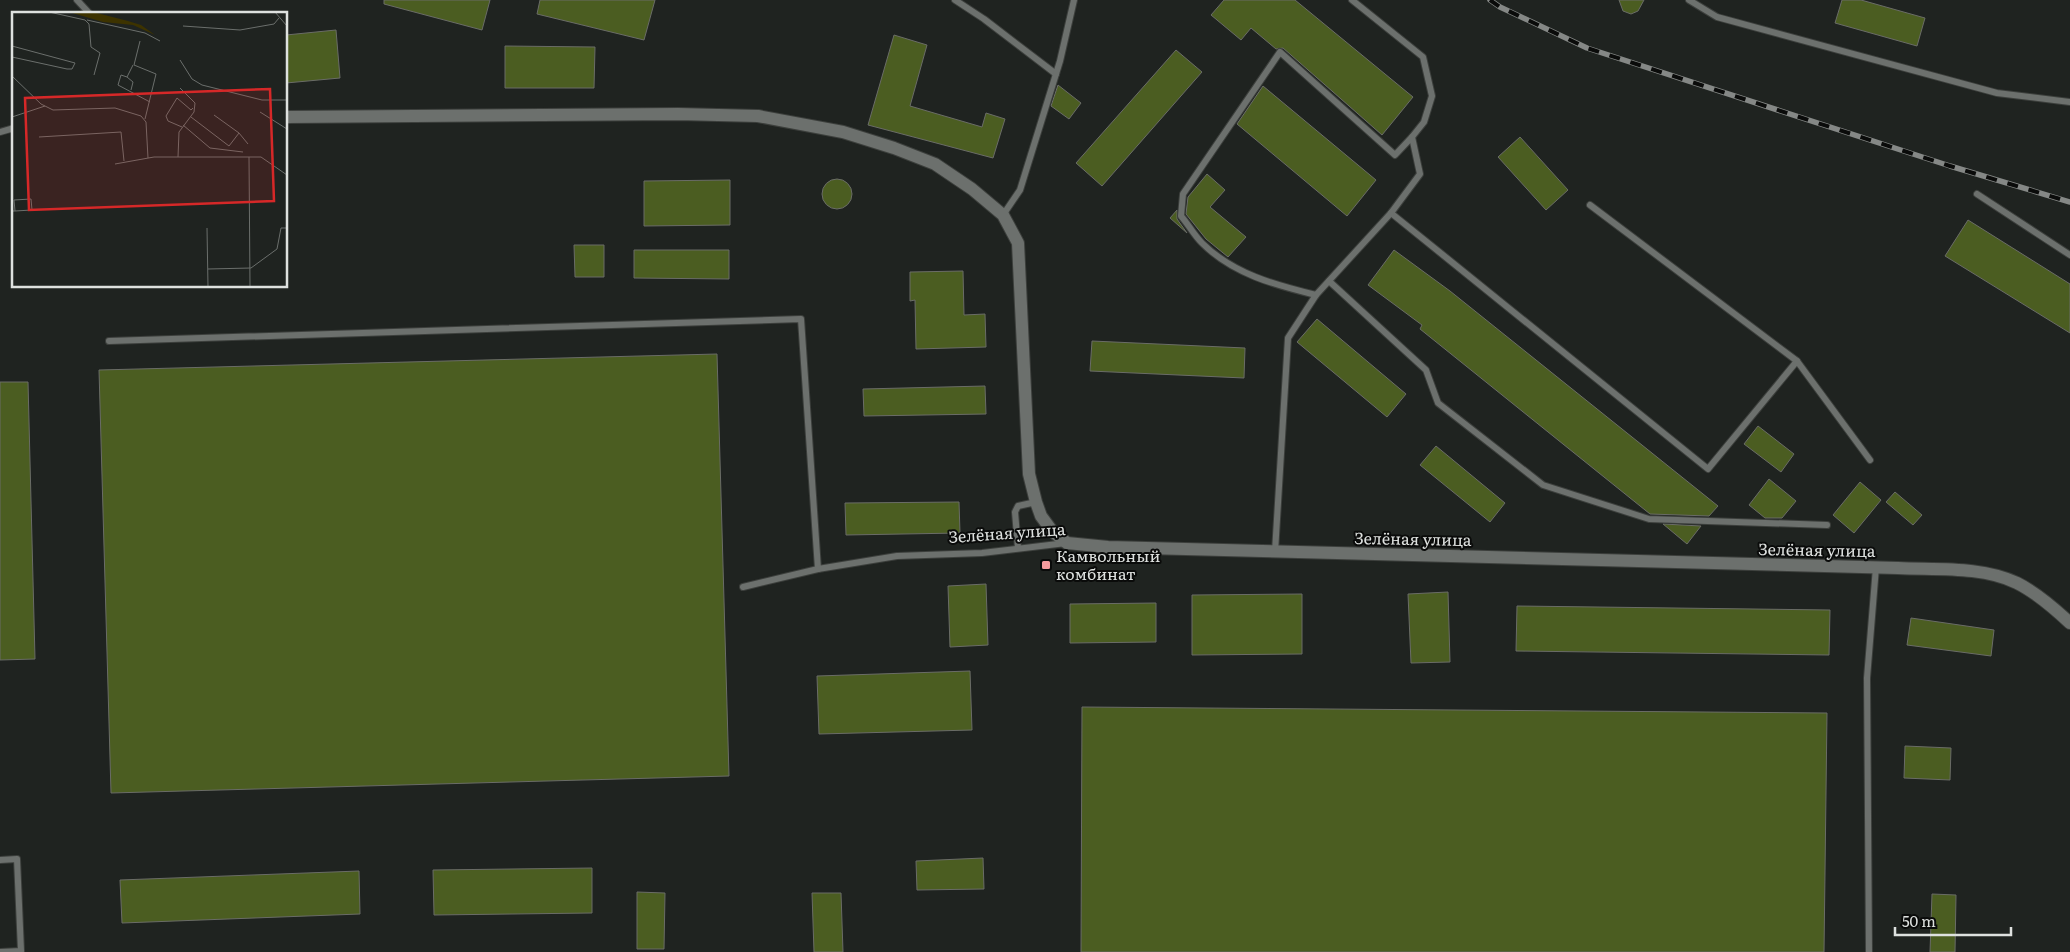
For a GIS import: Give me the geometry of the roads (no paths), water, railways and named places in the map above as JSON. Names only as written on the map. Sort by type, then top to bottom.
[{"type":"street","points":[[288,117],[678,114],[758,116],[843,132],[935,164],[972,188],[1003,215],[1018,243],[1029,474],[1041,516],[1052,531],[1067,543]]},
{"type":"street","name":"Зелёная улица","points":[[1067,543],[1108,548],[1876,567],[1978,572],[2016,583],[2049,604],[2070,623]]},
{"type":"lane","points":[[76,0],[88,12]]},
{"type":"lane","points":[[955,0],[984,19],[1056,74]]},
{"type":"lane","points":[[1003,215],[1020,190],[1056,74],[1074,0]]},
{"type":"lane","points":[[1316,295],[1269,284],[1233,266],[1202,243],[1181,216],[1183,194],[1280,52],[1395,155],[1412,137],[1424,122],[1432,96],[1423,57],[1352,0]]},
{"type":"lane","points":[[1689,0],[1717,17],[1997,93],[2070,102]]},
{"type":"lane","points":[[1275,552],[1288,338],[1316,295],[1391,213],[1420,174],[1412,137]]},
{"type":"lane","points":[[1977,194],[2070,255]]},
{"type":"lane","points":[[1590,206],[1797,361],[1870,460]]},
{"type":"lane","points":[[1391,213],[1708,468],[1797,361]]},
{"type":"lane","points":[[1329,281],[1426,370],[1438,403],[1543,485],[1649,519],[1827,525]]},
{"type":"lane","points":[[109,342],[800,319],[818,569]]},
{"type":"lane","points":[[1018,548],[1015,512],[1018,506],[1036,502]]},
{"type":"lane","name":"Зелёная улица","points":[[743,587],[818,569],[897,556],[982,553],[1067,543]]},
{"type":"lane","points":[[1870,952],[1867,678],[1876,567]]},
{"type":"lane","points":[[0,860],[17,859],[21,951],[0,952]]},
{"type":"railway","points":[[1490,0],[1500,7],[1587,48],[1950,166],[2070,202]]},
{"type":"place","name":"Камвольный комбинат","points":[[1046,565]]}]
